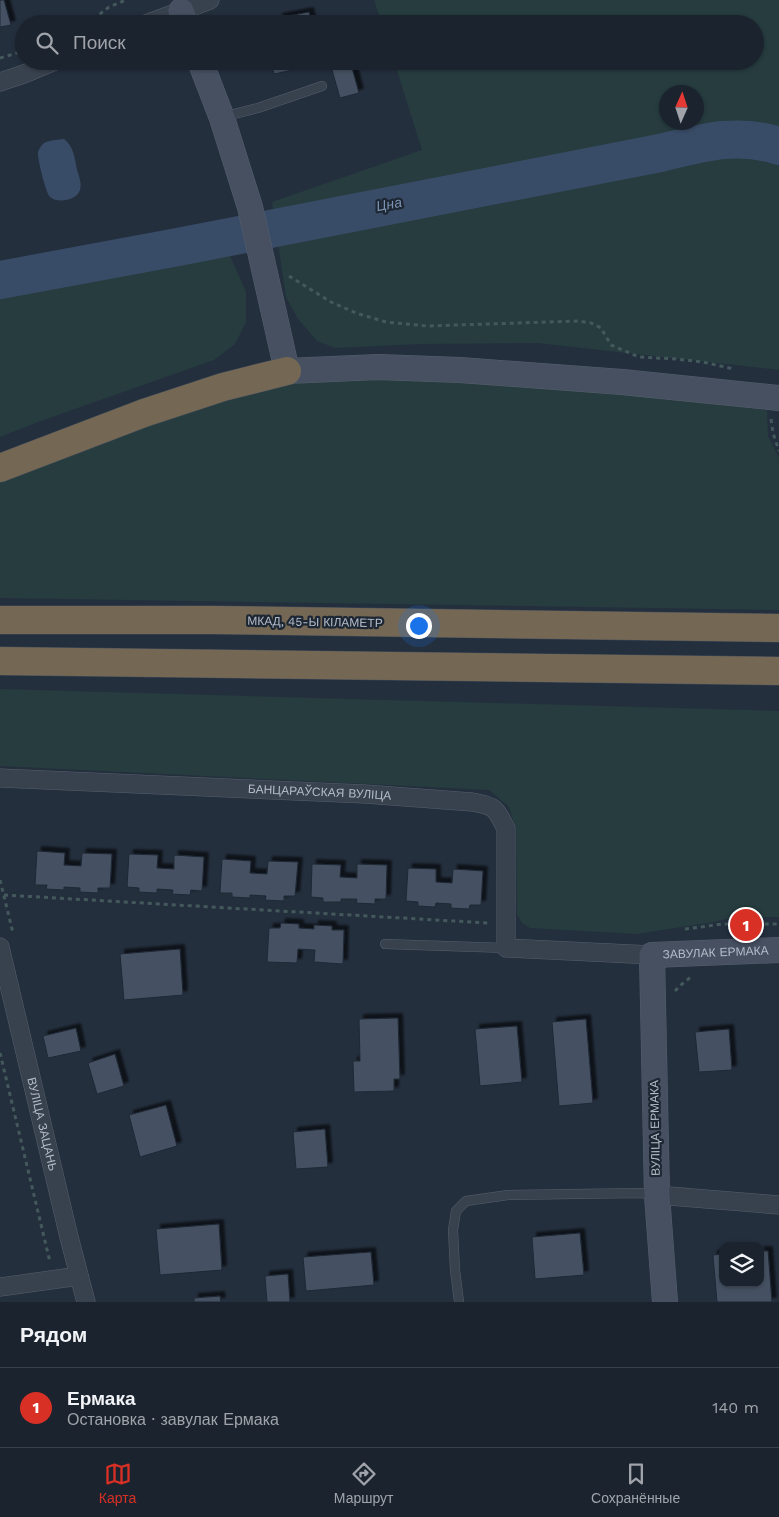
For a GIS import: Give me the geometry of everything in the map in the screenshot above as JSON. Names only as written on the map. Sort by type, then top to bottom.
[{"type":"highway","points":[[0,468],[144,413],[222,387],[288,372]]},
{"type":"highway","name":"МКАД, 45-Ы КІЛАМЕТР","points":[[0,620],[212,620],[779,628]]},
{"type":"highway","points":[[0,661],[779,670]]},
{"type":"street","points":[[180,12],[210,0]]},
{"type":"street","points":[[0,82],[34,70]]},
{"type":"street","points":[[203,70],[222,118],[250,207],[288,372],[378,367],[460,370],[622,382],[777,398]]},
{"type":"street","name":"БАНЦАРАЎСКАЯ ВУЛІЦА","points":[[0,778],[365,794],[489,804],[498,812],[506,829],[506,948]]},
{"type":"street","name":"ВУЛІЦА ЗАЦАНЬ","points":[[0,947],[8,1019],[86,1302]]},
{"type":"street","points":[[506,948],[652,954]]},
{"type":"street","name":"ЗАВУЛАК ЕРМАКА","points":[[652,954],[779,950]]},
{"type":"street","name":"ВУЛІЦА ЕРМАКА","points":[[652,954],[656,1195],[664,1302]]},
{"type":"street","points":[[656,1195],[779,1204]]},
{"type":"street","points":[[0,1287],[79,1276]]},
{"type":"lane","points":[[222,118],[322,86]]},
{"type":"lane","points":[[385,944],[506,948]]},
{"type":"lane","points":[[459,1302],[453,1230],[456,1211],[466,1200],[508,1195],[640,1193],[656,1195]]},
{"type":"path","points":[[99,15],[109,7],[126,0]]},
{"type":"path","points":[[0,58],[15,54]]},
{"type":"path","points":[[262,262],[298,281],[330,302],[356,313],[386,322],[426,326],[578,321],[591,323],[601,328],[611,345],[639,358],[704,362],[742,370]]},
{"type":"path","points":[[777,398],[771,416],[773,433],[779,451]]},
{"type":"path","points":[[4,895],[490,923],[490,927]]},
{"type":"path","points":[[684,929],[723,924],[779,924]]},
{"type":"path","points":[[0,1053],[54,1279]]},
{"type":"green space","points":[[374,0],[779,0],[779,370],[537,343],[419,344],[335,348],[317,341],[298,319],[286,297],[272,202],[422,150],[397,70],[764,70],[764,15],[379,15]]},
{"type":"green space","points":[[227,249],[246,292],[246,322],[235,344],[214,360],[0,437],[0,291]]},
{"type":"green space","points":[[384,377],[621,393],[767,410],[768,436],[779,458],[779,610],[0,598],[0,482],[57,458],[225,397],[296,383]]},
{"type":"green space","points":[[0,689],[779,711],[779,917],[734,917],[714,922],[636,934],[530,928],[522,923],[517,914],[516,831],[509,807],[489,790],[0,766]]},
{"type":"water","points":[[64,139],[74,153],[81,188],[75,196],[67,200],[58,200],[53,199],[48,194],[40,168],[38,152],[46,142]]},
{"type":"building","points":[[0,0],[4,0],[11,25],[0,27]]},
{"type":"building","points":[[309,12],[310,15],[294,15]]},
{"type":"building","points":[[273,70],[293,70],[274,74]]},
{"type":"building","points":[[332,70],[353,70],[359,93],[340,98]]},
{"type":"building","points":[[37,851],[65,853],[64,865],[81,866],[82,853],[112,854],[110,888],[98,888],[98,893],[80,892],[80,888],[64,887],[64,890],[46,889],[47,885],[35,885]]},
{"type":"building","points":[[129,854],[158,855],[157,868],[174,869],[174,855],[204,857],[202,891],[191,890],[190,895],[172,894],[173,890],[157,889],[157,893],[139,892],[139,888],[127,887]]},
{"type":"building","points":[[222,859],[251,861],[250,873],[267,874],[268,861],[298,862],[295,896],[284,896],[284,901],[265,900],[266,896],[250,895],[250,898],[232,897],[232,893],[220,893]]},
{"type":"building","points":[[312,864],[341,865],[340,877],[357,878],[357,864],[387,865],[386,899],[375,899],[375,904],[356,903],[357,899],[341,899],[341,902],[323,902],[323,898],[311,897]]},
{"type":"building","points":[[408,868],[436,869],[436,882],[452,883],[453,869],[483,871],[481,905],[470,905],[469,909],[451,908],[451,904],[436,903],[435,907],[418,906],[418,902],[406,901]]},
{"type":"building","points":[[281,923],[299,924],[299,928],[314,929],[314,925],[332,926],[332,930],[344,930],[343,964],[314,962],[315,950],[298,949],[297,963],[267,962],[269,928],[280,928]]},
{"type":"building","points":[[180,949],[183,995],[124,1000],[120,954]]},
{"type":"building","points":[[398,1018],[400,1079],[394,1079],[394,1091],[354,1092],[353,1061],[360,1061],[359,1019]]},
{"type":"building","points":[[586,1019],[593,1103],[559,1106],[552,1022]]},
{"type":"building","points":[[517,1026],[522,1082],[480,1086],[475,1029]]},
{"type":"building","points":[[76,1028],[81,1051],[48,1058],[43,1036]]},
{"type":"building","points":[[729,1029],[732,1070],[699,1072],[695,1032]]},
{"type":"building","points":[[115,1054],[124,1086],[97,1094],[88,1063]]},
{"type":"building","points":[[166,1105],[177,1146],[140,1157],[129,1115]]},
{"type":"building","points":[[325,1129],[328,1167],[296,1169],[293,1132]]},
{"type":"building","points":[[219,1224],[222,1270],[160,1275],[156,1229]]},
{"type":"building","points":[[580,1233],[584,1275],[535,1279],[532,1237]]},
{"type":"building","points":[[764,1251],[768,1251],[772,1302],[717,1302],[713,1255],[719,1254],[719,1287],[764,1287]]},
{"type":"building","points":[[371,1252],[374,1285],[306,1291],[303,1257]]},
{"type":"building","points":[[288,1274],[290,1302],[267,1302],[265,1276]]},
{"type":"building","points":[[220,1296],[221,1302],[194,1302],[194,1298]]},
{"type":"waterway","name":"Цна","points":[[0,280],[178,247],[719,140],[748,140],[779,146]]},
{"type":"place","name":"Ермака","points":[[746,925]]}]
